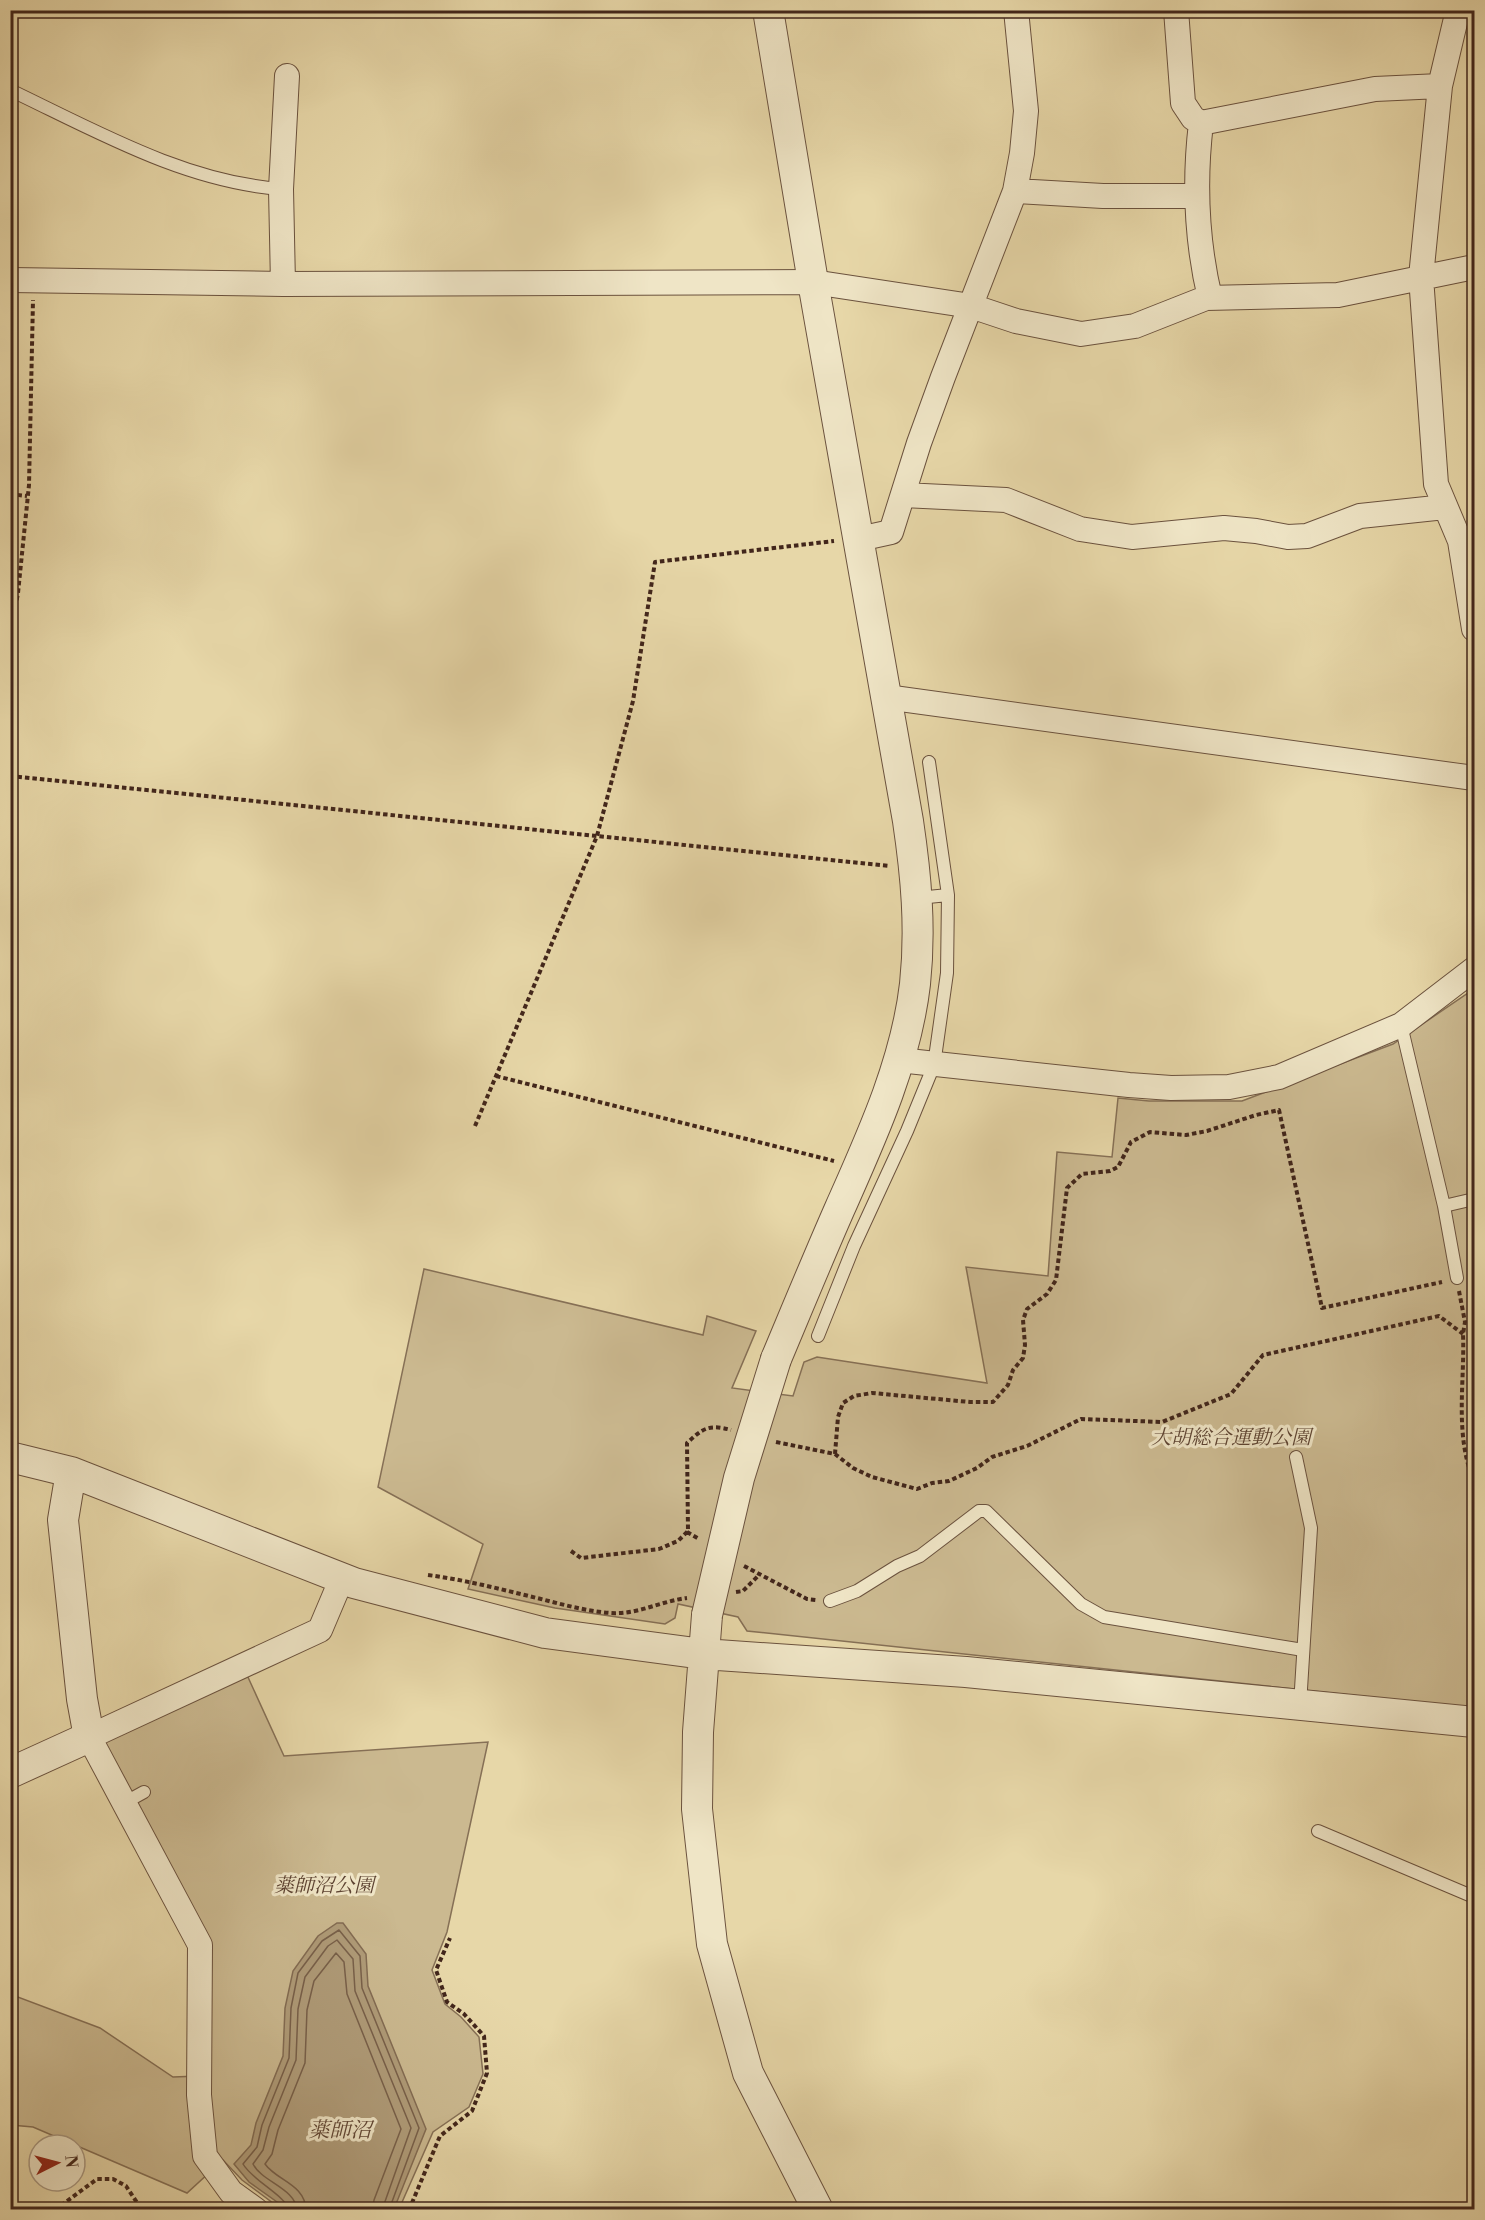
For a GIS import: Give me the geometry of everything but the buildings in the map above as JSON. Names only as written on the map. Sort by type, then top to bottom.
[{"type":"street","points":[[768,10],[886,697],[922,818],[916,883],[918,942],[915,986],[899,1060],[879,1118],[858,1168],[841,1241],[776,1359],[703,1606],[697,1809],[712,1944],[748,2073],[818,2210]]},
{"type":"street","points":[[859,538],[891,532],[923,432],[1015,191],[1026,111],[1016,10]]},
{"type":"street","points":[[1176,10],[1183,103],[1193,118],[1201,123],[1375,89],[1440,86]]},
{"type":"street","points":[[1458,10],[1440,86],[1421,277],[1436,484],[1460,541],[1474,629]]},
{"type":"street","points":[[283,284],[281,189],[287,76]]},
{"type":"street","points":[[1201,123],[1196,196],[1202,259],[1210,297]]},
{"type":"street","points":[[1015,191],[1196,196]]},
{"type":"street","points":[[22,280],[283,284],[813,282],[971,306],[1016,321],[1081,334],[1135,326],[1210,297],[1338,295],[1474,267]]},
{"type":"street","points":[[903,495],[1006,500],[1080,529],[1132,537],[1224,528],[1288,537],[1307,536],[1360,516],[1445,507]]},
{"type":"street","points":[[886,697],[1474,778]]},
{"type":"street","points":[[899,1060],[1129,1085],[1229,1088],[1279,1077],[1401,1025],[1474,969]]},
{"type":"street","points":[[10,1457],[71,1472],[342,1578],[545,1633],[703,1654],[966,1672],[1474,1722]]},
{"type":"street","points":[[71,1472],[63,1520],[82,1699],[89,1737],[134,1798],[200,1944],[199,2095],[205,2156],[231,2192],[256,2210]]},
{"type":"street","points":[[10,1773],[320,1630],[342,1578]]},
{"type":"lane","points":[[10,90],[148,155],[213,177],[256,187],[281,189]]},
{"type":"lane","points":[[818,1336],[841,1241],[907,1131],[934,1065],[947,973],[948,895],[922,818],[929,762]]},
{"type":"lane","points":[[916,883],[948,895]]},
{"type":"lane","points":[[1401,1025],[1444,1206],[1457,1278]]},
{"type":"lane","points":[[1444,1206],[1474,1199]]},
{"type":"lane","points":[[1296,1457],[1311,1528],[1299,1705]]},
{"type":"lane","points":[[830,1601],[856,1591],[897,1566],[920,1556],[979,1511],[986,1511],[1081,1604],[1104,1617],[1303,1650]]},
{"type":"lane","points":[[1318,1831],[1474,1897]]},
{"type":"path","points":[[10,637],[18,593],[27,496],[22,280]]},
{"type":"path","points":[[10,494],[27,496]]},
{"type":"path","points":[[475,1126],[597,837],[633,701],[655,562],[859,538]]},
{"type":"path","points":[[10,776],[597,837],[916,883]]},
{"type":"path","points":[[496,1076],[858,1168]]},
{"type":"path","points":[[835,1454],[843,1403],[854,1396],[872,1393],[993,1402],[1008,1385],[1012,1370],[1023,1358],[1025,1345],[1023,1320],[1027,1309],[1047,1294],[1056,1281],[1067,1188],[1082,1174],[1110,1171],[1118,1167],[1131,1142],[1150,1132],[1186,1135],[1279,1110],[1322,1308],[1457,1278],[1465,1322],[1462,1426],[1474,1481]]},
{"type":"path","points":[[768,1439],[799,1448],[835,1454],[853,1468],[872,1477],[917,1489],[949,1480],[978,1468],[992,1457],[1027,1446],[1081,1419],[1162,1422],[1231,1394],[1263,1355],[1439,1316],[1463,1334]]},
{"type":"path","points":[[571,1551],[581,1558],[659,1549],[678,1541],[687,1532],[687,1443],[700,1430],[716,1426],[737,1431]]},
{"type":"path","points":[[687,1532],[707,1544]]},
{"type":"path","points":[[738,1563],[807,1599],[830,1601]]},
{"type":"path","points":[[426,1574],[458,1579],[569,1606],[612,1613],[654,1608],[675,1600],[703,1606]]},
{"type":"path","points":[[732,1593],[743,1591],[759,1575]]},
{"type":"path","points":[[409,2210],[440,2136],[472,2111],[487,2073],[484,2036],[464,2014],[447,2002],[436,1970],[450,1938]]},
{"type":"path","points":[[55,2210],[97,2178],[113,2179],[126,2186],[142,2210]]},
{"type":"green space","name":"大胡総合運動公園","points":[[1474,989],[1474,1708],[747,1631],[738,1617],[678,1604],[675,1618],[665,1624],[555,1608],[468,1589],[483,1544],[378,1487],[424,1269],[703,1335],[707,1316],[756,1331],[732,1388],[793,1396],[804,1362],[817,1357],[987,1383],[966,1267],[1048,1276],[1057,1152],[1112,1157],[1118,1098],[1149,1101],[1242,1101],[1393,1044]]},
{"type":"green space","name":"薬師沼公園","points":[[247,1675],[284,1756],[488,1742],[447,1932],[432,1970],[445,2004],[461,2017],[479,2037],[483,2074],[469,2107],[433,2132],[399,2209],[281,2209],[242,2180],[223,2160],[187,2193],[87,2150],[87,2133],[47,2133],[33,2127],[11,2125],[10,1994],[100,2028],[173,2077],[199,2076],[205,1940],[104,1742]]},
{"type":"water","name":"薬師沼","points":[[337,1923],[343,1923],[366,1954],[368,1986],[426,2129],[394,2209],[287,2209],[249,2182],[234,2164],[251,2145],[256,2123],[283,2056],[285,2008],[293,1971],[318,1936]]}]
